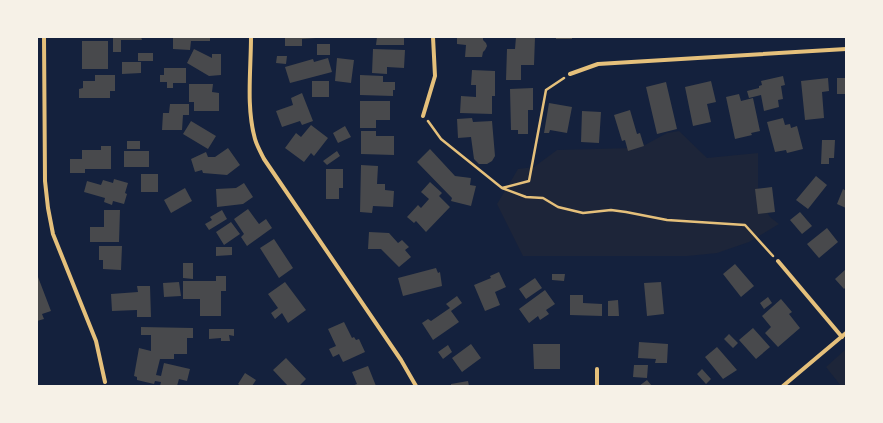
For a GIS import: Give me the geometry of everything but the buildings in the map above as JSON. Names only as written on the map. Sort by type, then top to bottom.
[{"type":"street","points":[[44,37],[45,180],[53,234],[96,341],[105,382]]},
{"type":"street","points":[[251,37],[250,101],[255,141],[264,159],[401,360],[416,386]]},
{"type":"street","points":[[423,116],[435,76],[433,37]]},
{"type":"street","points":[[570,74],[598,64],[846,49]]},
{"type":"street","points":[[778,261],[842,337]]},
{"type":"street","points":[[783,386],[846,333]]},
{"type":"street","points":[[597,369],[597,386]]},
{"type":"path","points":[[502,188],[529,181],[546,90],[570,74]]},
{"type":"path","points":[[423,116],[441,139],[502,188],[526,197],[543,198],[558,207],[578,212],[611,210],[667,220],[745,225],[778,261]]},
{"type":"shaded area","points":[[679,131],[707,158],[758,153],[758,197],[770,217],[779,224],[749,242],[717,253],[687,256],[523,256],[497,204],[518,169],[534,167],[557,150],[633,148],[645,145],[667,133]]},
{"type":"shaded area","points":[[846,349],[846,386],[841,386],[826,367]]}]
